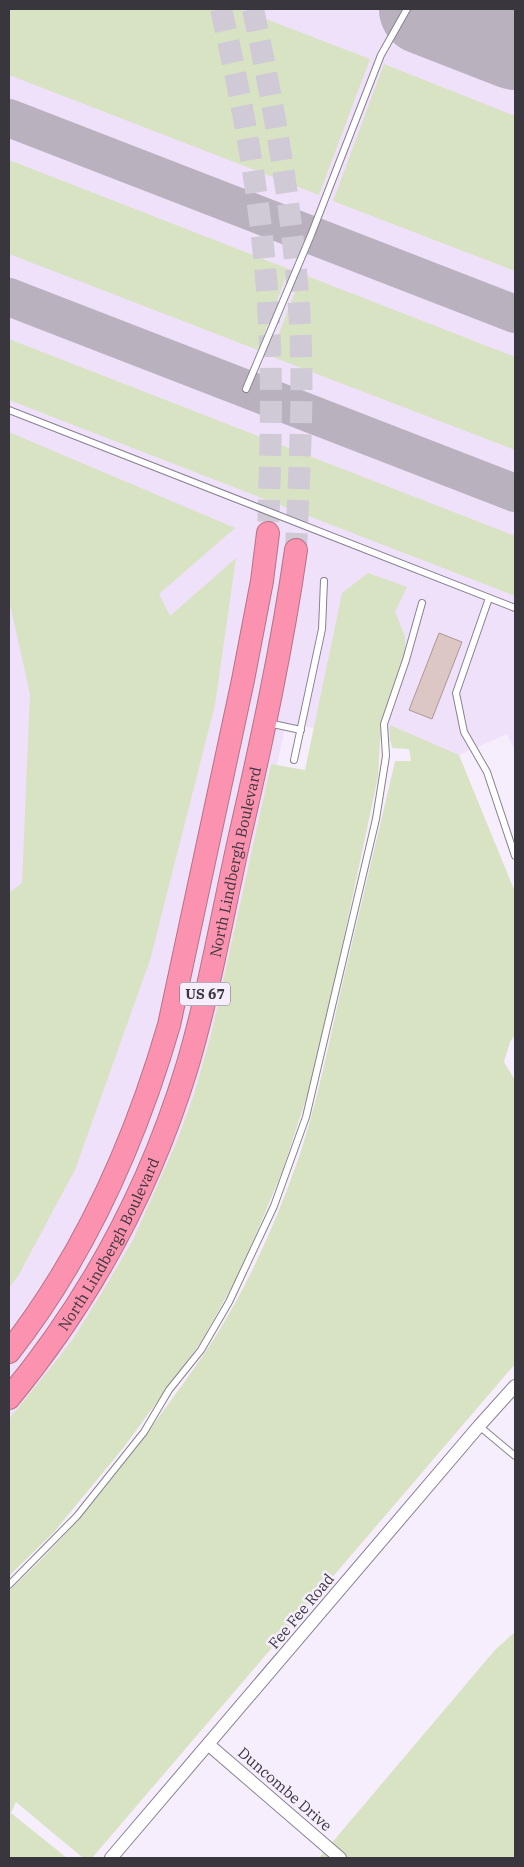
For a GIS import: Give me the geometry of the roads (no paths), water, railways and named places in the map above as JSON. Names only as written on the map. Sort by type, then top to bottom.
[{"type":"highway","name":"North Lindbergh Boulevard","points":[[9,1352],[44,1302],[96,1214],[131,1137],[155,1073],[171,1015],[245,672],[260,591],[268,533]]},
{"type":"highway","name":"North Lindbergh Boulevard","points":[[9,1398],[55,1338],[109,1252],[133,1206],[171,1114],[200,1018],[287,616],[296,550]]},
{"type":"street","name":"Fee Fee Road","points":[[111,1858],[515,1386]]},
{"type":"street","name":"Duncombe Drive","points":[[209,1745],[340,1858]]},
{"type":"lane","points":[[246,389],[311,235],[381,55],[407,9]]},
{"type":"lane","points":[[9,410],[515,608]]},
{"type":"lane","points":[[294,760],[322,629],[324,581]]},
{"type":"lane","points":[[489,598],[456,693],[464,732],[487,772],[515,856]]},
{"type":"lane","points":[[9,1585],[78,1516],[144,1432],[169,1390],[201,1350],[230,1302],[274,1206],[309,1107],[376,819],[386,756],[384,724],[406,660],[422,603]]},
{"type":"lane","points":[[265,723],[301,730]]},
{"type":"lane","points":[[479,1426],[515,1456]]},
{"type":"tunnel","points":[[221,9],[252,165],[263,244],[271,376],[268,533]]},
{"type":"tunnel","points":[[253,9],[282,165],[297,283],[300,323],[301,436],[296,550]]}]
